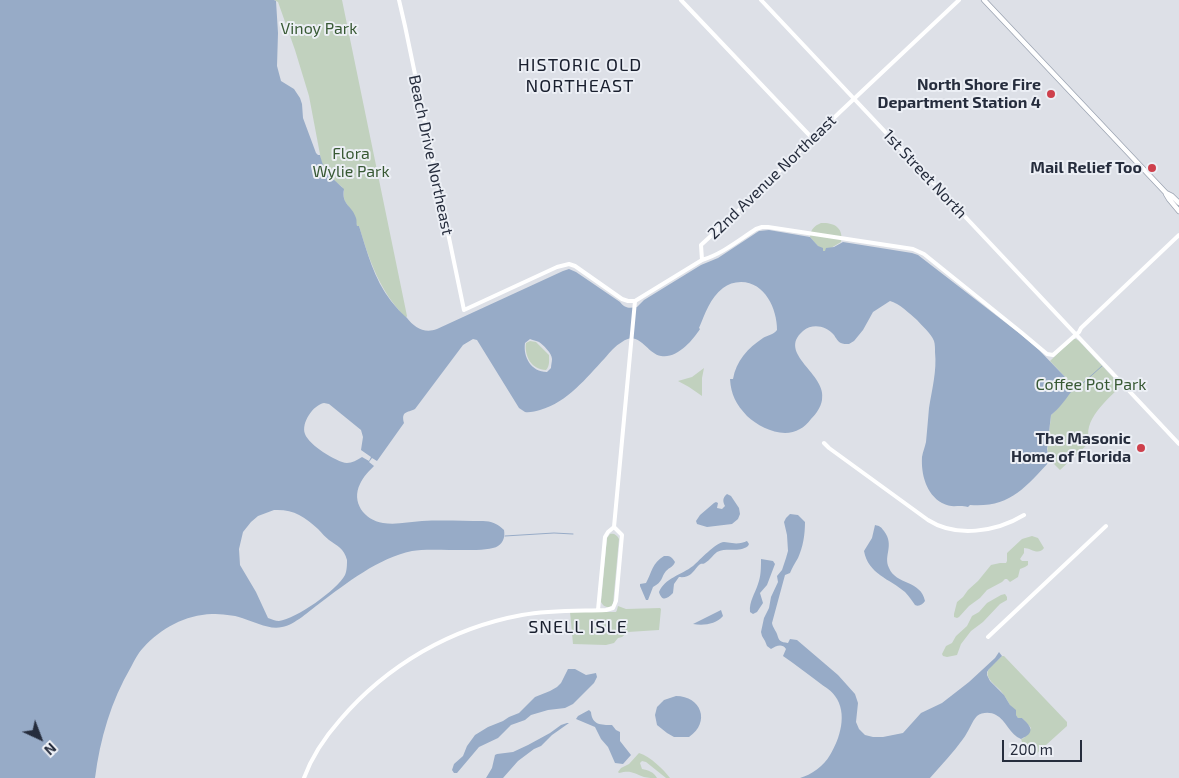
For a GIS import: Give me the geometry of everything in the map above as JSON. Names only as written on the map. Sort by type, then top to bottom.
[{"type":"main road","points":[[984,0],[1166,193],[1179,211]]},
{"type":"main road","points":[[1166,193],[1179,203]]},
{"type":"street","name":"Beach Drive Northeast","points":[[399,0],[464,310],[557,267],[569,264],[575,266],[622,299],[635,301]]},
{"type":"street","points":[[682,0],[813,139]]},
{"type":"street","name":"1st Street North","points":[[761,0],[1179,444]]},
{"type":"street","name":"22nd Avenue Northeast","points":[[702,260],[700,245],[959,0]]},
{"type":"street","points":[[598,610],[605,537],[614,527],[635,301],[702,260],[715,255],[762,227],[775,227],[913,249],[924,254],[1047,354],[1053,355],[1179,235]]},
{"type":"street","points":[[823,444],[935,524],[943,527],[957,530],[975,530],[1006,524],[1024,515]]},
{"type":"street","points":[[988,637],[1106,526]]},
{"type":"street","points":[[304,778],[312,759],[321,745],[337,723],[353,706],[392,672],[427,649],[469,630],[509,618],[541,613],[611,609],[615,606],[622,534],[614,527]]},
{"type":"green space","points":[[274,0],[342,0],[406,318],[389,297],[376,275],[359,226],[357,226],[352,212],[344,199],[342,187],[329,176],[322,165],[309,96],[278,2]]},
{"type":"green space","points":[[821,223],[837,227],[842,237],[841,242],[826,251],[822,251],[810,237],[813,228]]},
{"type":"green space","name":"Coffee Pot Park","points":[[1073,339],[1079,341],[1121,386],[1092,418],[1088,434],[1090,442],[1060,470],[1049,462],[1048,456],[1051,415],[1063,403],[1071,388],[1066,378],[1050,361]]},
{"type":"green space","points":[[530,341],[536,342],[549,355],[549,365],[546,370],[537,368],[530,361],[526,353],[526,343]]},
{"type":"green space","points":[[704,368],[702,396],[678,381],[692,377]]},
{"type":"green space","points":[[610,534],[617,536],[619,539],[613,604],[606,607],[601,602],[607,538]]},
{"type":"green space","points":[[1032,536],[1038,538],[1044,548],[1037,552],[1024,548],[1024,553],[1020,559],[1028,561],[1028,565],[1020,569],[1018,577],[1010,582],[1005,579],[987,590],[959,617],[954,617],[957,602],[991,565],[1006,563],[1007,553],[1022,539]]},
{"type":"green space","points":[[1005,594],[1007,600],[1000,604],[983,622],[971,631],[961,644],[957,655],[943,656],[942,654],[946,646],[952,643],[956,636],[967,626],[972,616],[979,612],[987,603]]},
{"type":"green space","points":[[618,606],[626,609],[660,608],[659,630],[628,632],[614,643],[606,645],[573,644],[570,612],[616,612]]},
{"type":"green space","points":[[1002,656],[1067,722],[1067,726],[1035,755],[1021,739],[1024,738],[1031,728],[1022,718],[1018,718],[1003,693],[991,682],[987,674],[992,665]]},
{"type":"green space","points":[[639,753],[648,757],[670,778],[666,778],[642,761],[640,763],[642,769],[651,772],[657,778],[644,777],[629,772],[618,772]]},
{"type":"water","points":[[0,0],[276,1],[278,33],[277,66],[281,81],[294,89],[300,98],[303,118],[316,153],[320,155],[329,175],[344,189],[345,202],[354,214],[372,265],[385,293],[397,308],[420,329],[428,331],[437,329],[569,269],[624,306],[630,308],[637,307],[644,300],[701,265],[718,258],[759,231],[769,230],[810,237],[818,246],[823,248],[823,251],[826,248],[834,247],[843,242],[918,255],[1039,350],[1066,378],[1069,384],[1071,392],[1051,415],[1047,449],[1049,462],[1024,488],[1006,500],[984,505],[970,505],[968,507],[952,506],[942,503],[932,494],[928,489],[922,470],[922,457],[926,442],[935,373],[934,341],[929,332],[917,320],[893,302],[890,301],[873,312],[863,330],[849,344],[843,344],[831,332],[823,328],[815,326],[803,331],[796,340],[795,348],[818,381],[822,391],[822,400],[815,415],[806,425],[793,432],[786,433],[772,431],[752,420],[740,407],[732,390],[730,379],[733,379],[737,366],[744,356],[763,338],[777,330],[775,314],[768,298],[757,287],[749,283],[729,284],[718,292],[708,306],[700,329],[679,352],[673,355],[661,356],[651,351],[638,340],[628,339],[615,347],[568,395],[550,406],[532,412],[525,412],[519,408],[477,340],[473,339],[463,345],[415,409],[404,414],[404,423],[377,461],[372,458],[369,462],[374,466],[361,481],[357,497],[361,509],[376,521],[398,524],[422,521],[492,522],[504,530],[502,543],[498,546],[482,550],[421,550],[399,554],[363,572],[287,626],[267,627],[239,617],[216,614],[192,617],[174,624],[158,634],[141,650],[124,680],[107,721],[95,778],[0,778]],"holes":[[[530,339],[539,342],[551,354],[551,368],[547,372],[532,367],[529,363],[525,353],[525,343]],[[320,404],[329,404],[361,430],[363,437],[361,450],[371,457],[369,461],[362,457],[351,462],[342,462],[323,452],[312,443],[305,434],[306,420]],[[274,510],[298,514],[308,520],[340,548],[347,560],[345,575],[334,588],[305,610],[279,621],[268,618],[256,592],[240,565],[239,549],[243,532],[258,516]]]},
{"type":"water","points":[[727,494],[731,496],[739,508],[740,514],[738,519],[732,524],[707,527],[697,524],[696,521],[700,515],[714,503],[718,503],[717,508],[722,509],[725,506],[723,500]]},
{"type":"water","points":[[790,514],[798,515],[805,522],[804,536],[798,558],[790,573],[785,575],[772,625],[780,641],[788,643],[790,639],[797,640],[838,675],[855,694],[858,703],[856,722],[859,729],[865,735],[883,737],[903,733],[921,713],[942,703],[969,682],[999,652],[1002,656],[989,669],[987,675],[990,681],[1016,710],[1018,718],[1022,718],[1028,724],[1030,732],[1021,739],[999,717],[992,713],[984,713],[975,718],[959,744],[930,778],[800,778],[817,770],[834,749],[842,718],[839,703],[832,692],[783,656],[786,649],[783,646],[771,649],[767,646],[762,636],[764,618],[778,582],[777,576],[782,570],[788,551],[784,522]]},
{"type":"water","points":[[875,525],[884,531],[889,541],[887,559],[889,568],[897,577],[919,589],[925,601],[921,605],[915,605],[905,592],[875,571],[866,559],[864,551],[872,538]]},
{"type":"water","points":[[747,541],[749,544],[744,548],[717,552],[707,562],[699,565],[686,577],[679,577],[674,584],[673,593],[669,597],[663,598],[660,595],[659,592],[665,583],[693,566],[716,545],[724,542],[742,543]]},
{"type":"water","points":[[664,556],[670,557],[675,562],[666,571],[659,583],[653,587],[648,600],[646,600],[640,584],[646,583],[655,565]]},
{"type":"water","points":[[761,559],[773,561],[775,564],[767,585],[760,593],[763,603],[757,612],[753,614],[750,612],[750,604],[760,578]]},
{"type":"water","points":[[721,610],[723,616],[713,623],[693,624]]},
{"type":"water","points":[[568,669],[575,669],[586,675],[596,673],[597,677],[594,683],[573,704],[565,708],[531,715],[525,720],[511,725],[498,738],[479,747],[457,773],[454,773],[452,770],[454,764],[463,756],[475,735],[519,713],[535,697],[557,687]]},
{"type":"water","points":[[676,696],[692,700],[700,711],[700,724],[689,737],[674,737],[657,725],[655,715],[657,707],[664,700]]},
{"type":"water","points":[[589,710],[595,722],[612,725],[620,732],[620,741],[631,755],[623,764],[615,763],[608,747],[601,739],[595,727],[576,719]]},
{"type":"water","points":[[569,723],[552,735],[541,746],[518,761],[503,778],[486,778],[492,768],[495,755],[513,752]]},
{"type":"waterway","points":[[1071,390],[1083,383],[1102,366]]},
{"type":"waterway","points":[[505,536],[554,533],[573,534]]},
{"type":"place","name":"North Shore Fire Department Station 4","points":[[1051,94]]},
{"type":"place","name":"Mail Relief Too","points":[[1152,168]]},
{"type":"place","name":"The Masonic Home of Florida","points":[[1141,448]]},
{"type":"district","name":"HISTORIC OLD NORTHEAST","points":[[580,75]]},
{"type":"district","name":"SNELL ISLE","points":[[578,627]]},
{"type":"park label","name":"Vinoy Park","points":[[319,29]]},
{"type":"park label","name":"Flora Wylie Park","points":[[351,163]]}]
